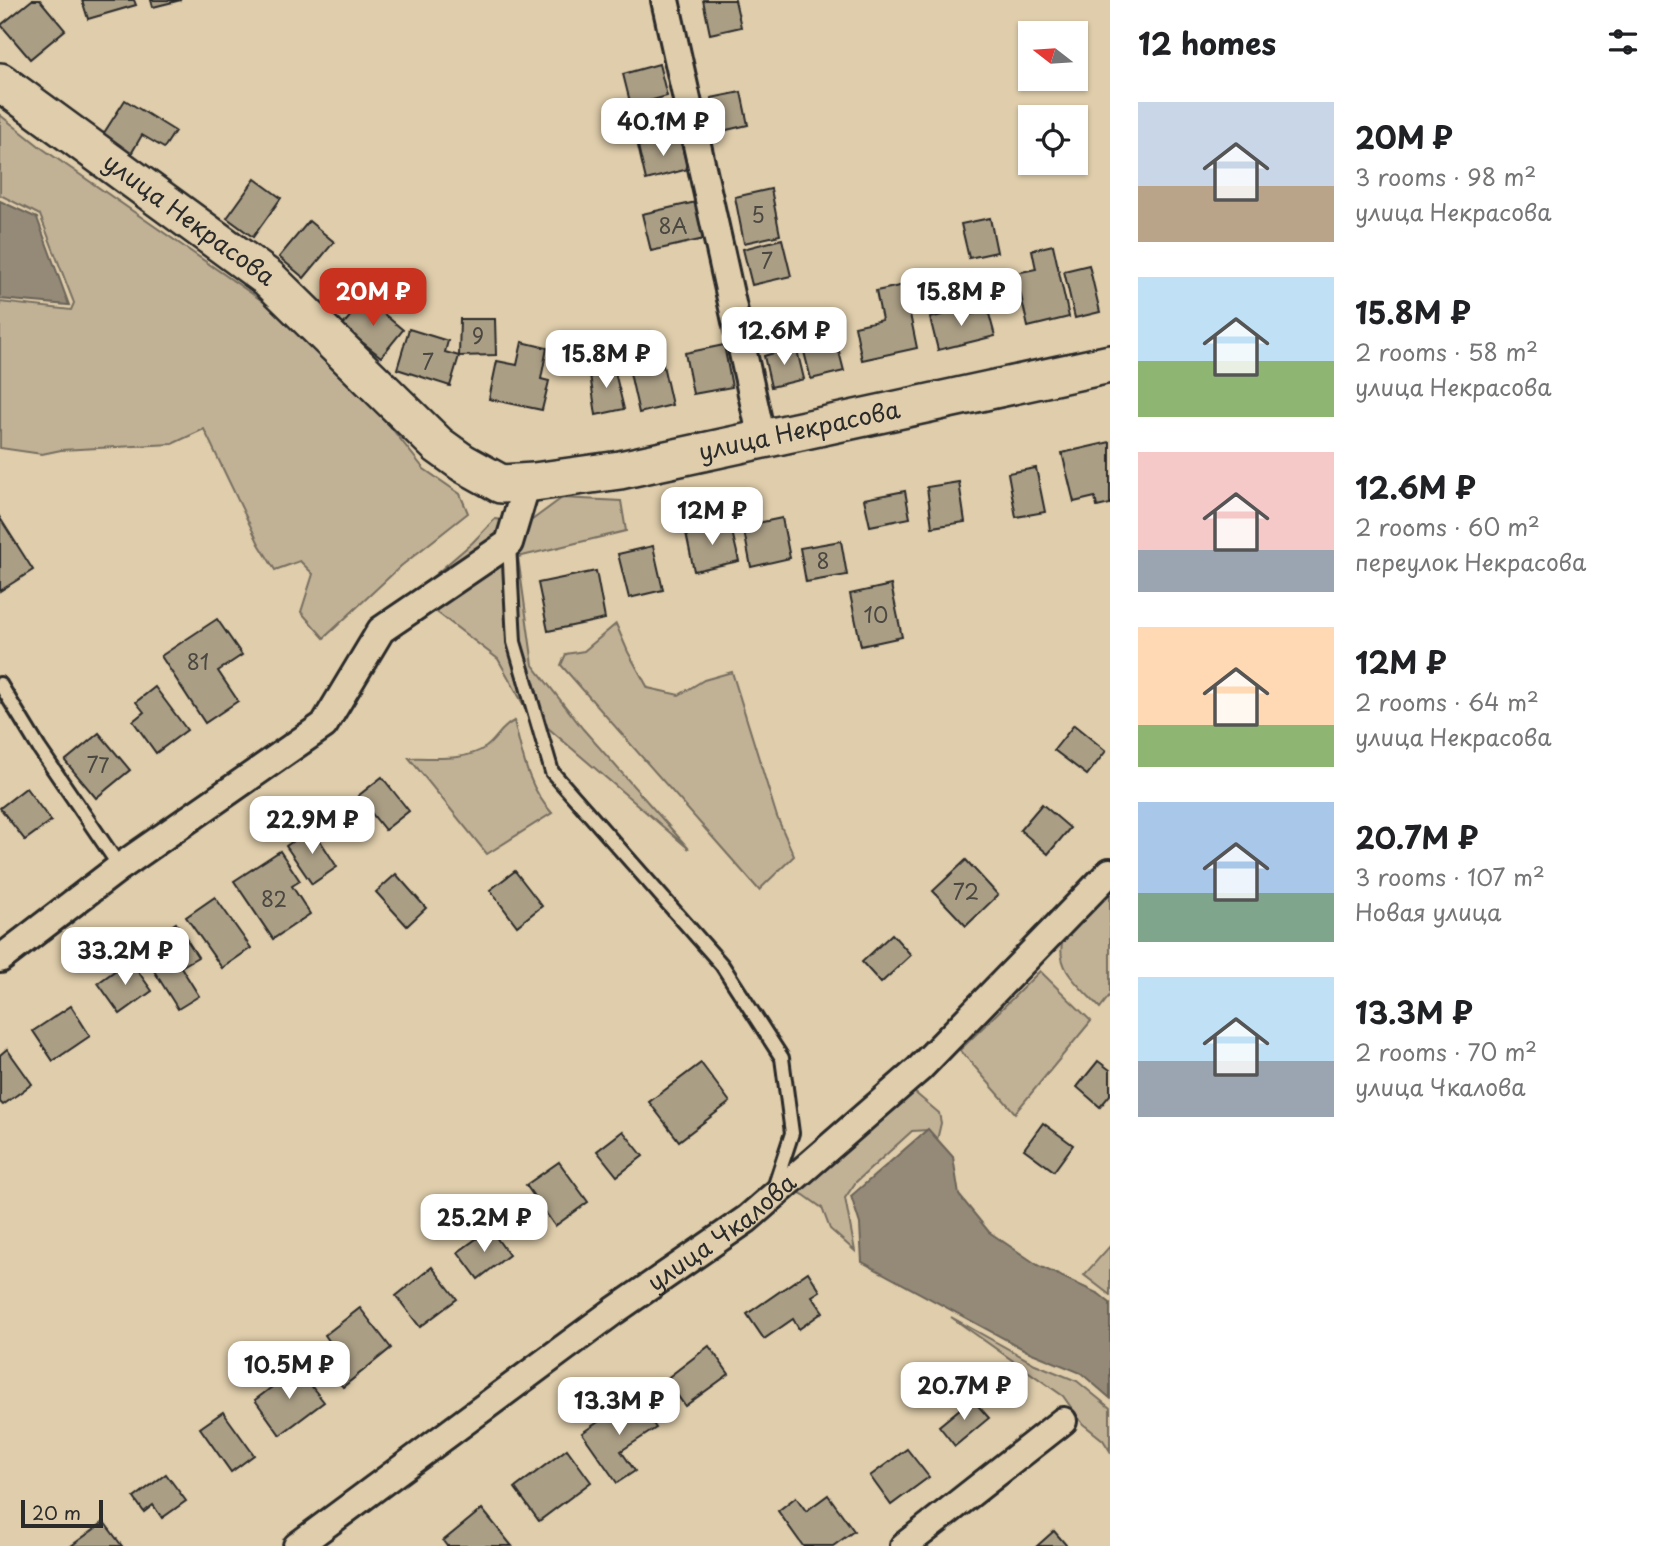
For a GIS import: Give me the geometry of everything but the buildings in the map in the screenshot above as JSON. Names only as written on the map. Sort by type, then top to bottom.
[{"type":"street","points":[[665,0],[762,439]]},
{"type":"street","name":"улица Некрасова","points":[[0,82],[268,278],[438,445],[463,463],[501,484],[620,470],[1110,364]]},
{"type":"street","points":[[0,959],[120,867],[324,725],[381,630],[509,543],[527,483]]},
{"type":"street","name":"улица Чкалова","points":[[296,1546],[614,1311],[747,1219],[919,1069],[1110,872]]},
{"type":"street","points":[[904,1546],[1063,1422]]},
{"type":"lane","points":[[509,543],[514,642],[552,772],[722,965],[782,1058],[792,1133],[771,1199]]},
{"type":"lane","points":[[0,684],[39,748],[120,867]]},
{"type":"shaded area","points":[[0,115],[43,149],[300,327],[358,386],[424,469],[460,494],[468,513],[401,566],[324,638],[301,612],[313,574],[300,561],[275,570],[259,544],[204,429],[172,444],[61,450],[42,454],[0,448],[0,302],[71,310],[74,303],[40,215],[0,195]]},
{"type":"shaded area","points":[[0,201],[37,218],[69,305],[0,299]]},
{"type":"shaded area","points":[[562,498],[621,501],[626,531],[518,557],[533,665],[583,729],[689,849],[526,709],[498,659],[421,600],[422,586],[472,543],[495,519],[528,523]]},
{"type":"shaded area","points":[[616,624],[648,688],[679,695],[704,680],[732,672],[777,817],[794,856],[759,890],[561,665],[566,654],[584,651]]},
{"type":"shaded area","points":[[514,721],[532,781],[537,793],[552,813],[487,854],[409,758],[449,758],[477,752],[490,744]]},
{"type":"shaded area","points":[[1110,885],[1110,995],[1100,1008],[1067,971],[1062,958],[1062,945],[1072,923]]},
{"type":"shaded area","points":[[1040,971],[1091,1021],[1015,1113],[960,1050]]},
{"type":"shaded area","points":[[900,1080],[939,1113],[941,1123],[937,1140],[928,1130],[912,1131],[856,1182],[845,1198],[855,1251],[830,1229],[822,1208],[781,1183]]},
{"type":"shaded area","points":[[928,1129],[953,1157],[959,1195],[989,1232],[1039,1266],[1099,1294],[1110,1303],[1110,1398],[1081,1373],[1027,1351],[862,1262],[860,1224],[851,1196]]},
{"type":"shaded area","points":[[1110,1246],[1110,1295],[1084,1275]]},
{"type":"shaded area","points":[[951,1317],[1035,1364],[1077,1381],[1110,1408],[1110,1451],[1103,1440],[1083,1424],[1063,1396]]}]
